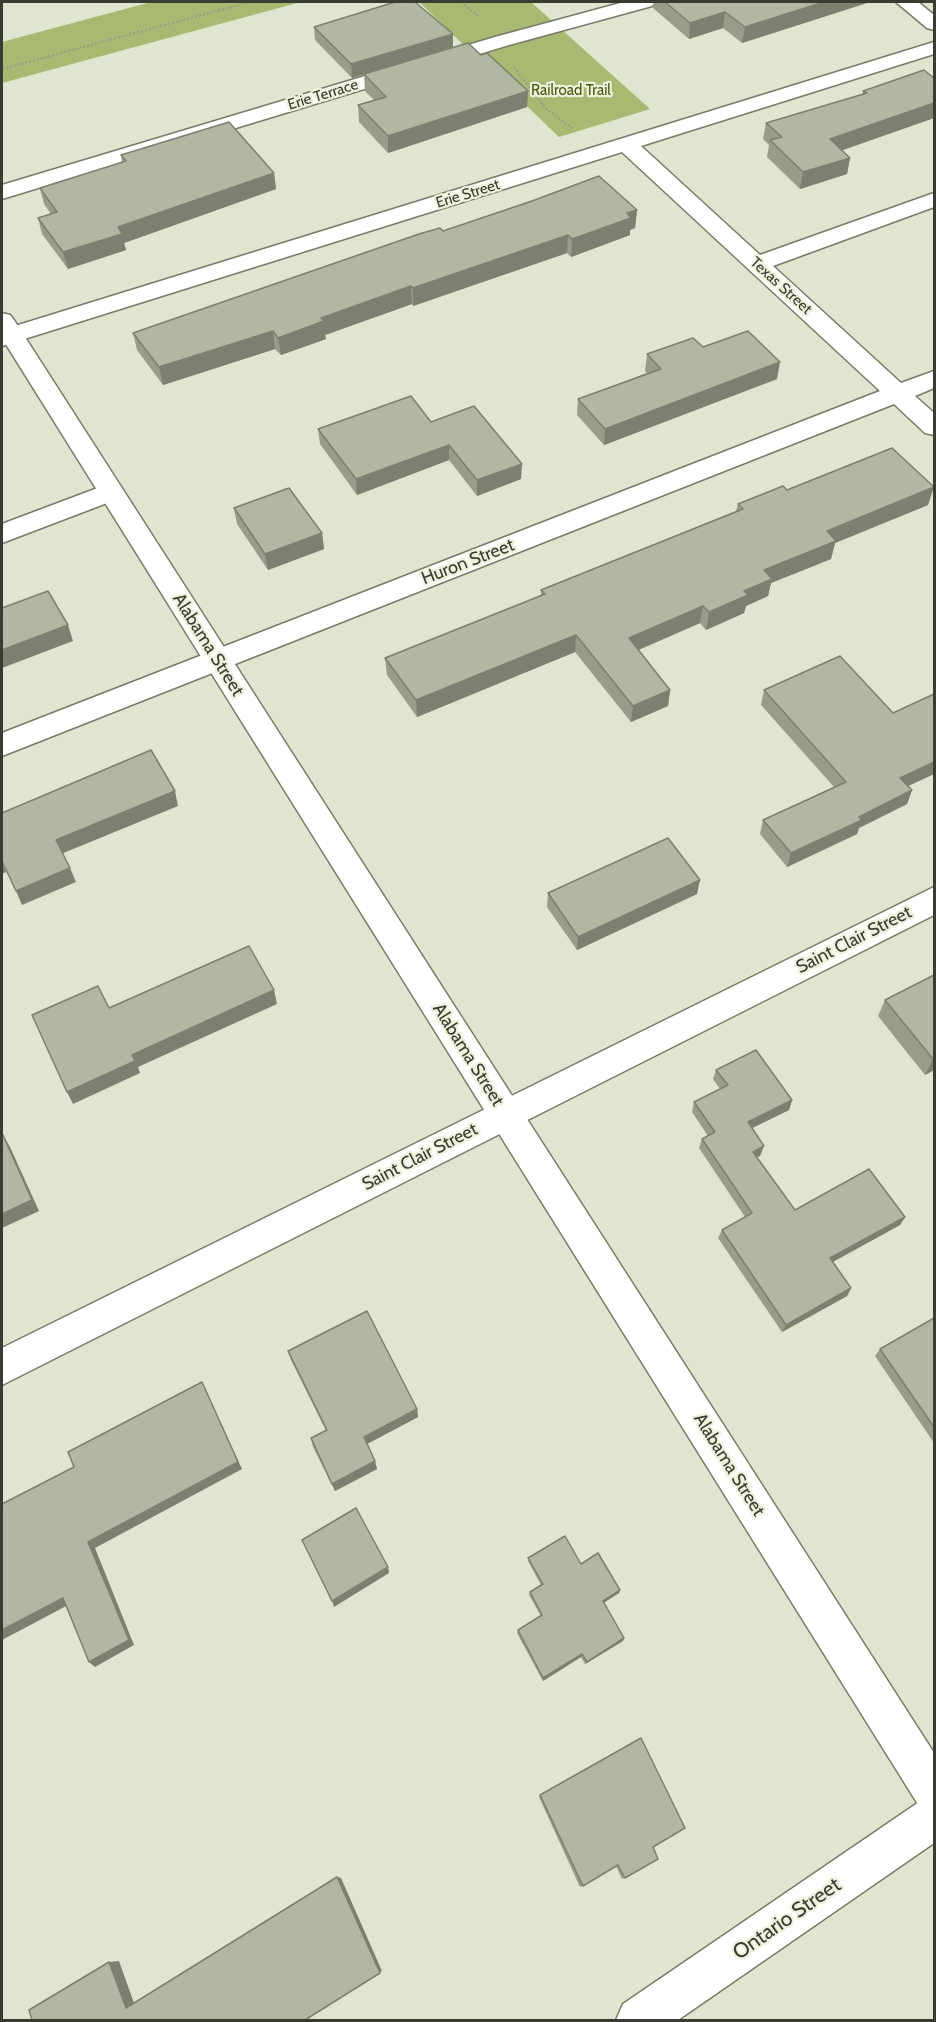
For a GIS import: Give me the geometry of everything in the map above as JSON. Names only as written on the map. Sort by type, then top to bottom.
[{"type":"street","name":"Erie Terrace","points":[[2,192],[502,41],[645,2]]},
{"type":"street","points":[[906,2],[934,24]]},
{"type":"street","name":"Erie Street","points":[[5,331],[627,145],[934,48]]},
{"type":"street","name":"Texas Street","points":[[627,145],[934,427]]},
{"type":"street","points":[[756,264],[934,200]]},
{"type":"street","name":"Alabama Street","points":[[5,331],[111,492],[934,1791]]},
{"type":"street","name":"Huron Street","points":[[2,745],[934,379]]},
{"type":"street","points":[[2,534],[111,492]]},
{"type":"street","name":"Saint Clair Street","points":[[2,1367],[934,900]]},
{"type":"street","name":"Ontario Street","points":[[639,2020],[934,1817]]},
{"type":"path","points":[[2,69],[250,2]]},
{"type":"path","points":[[461,2],[496,31],[516,72],[546,109],[561,122],[585,132],[613,133],[627,145]]},
{"type":"green space","points":[[151,2],[301,2],[2,83],[2,42]]},
{"type":"green space","name":"Railroad Trail","points":[[419,2],[531,2],[650,109],[559,137]]},
{"type":"building","points":[[395,2],[415,2],[453,34],[351,64],[314,27]]},
{"type":"building","points":[[665,2],[824,2],[745,27],[725,12],[690,23]]},
{"type":"building","points":[[468,43],[481,55],[487,53],[528,91],[388,136],[358,105],[386,97],[364,74]]},
{"type":"building","points":[[924,70],[934,78],[934,103],[830,139],[850,158],[803,172],[770,140],[782,137],[766,123],[867,93],[863,91]]},
{"type":"building","points":[[229,122],[274,173],[118,227],[122,234],[63,252],[38,218],[57,212],[40,188],[126,161],[121,155]]},
{"type":"building","points":[[599,176],[637,210],[627,213],[631,218],[572,239],[568,235],[413,288],[411,286],[321,318],[324,321],[278,338],[273,331],[159,367],[133,333],[419,234],[440,228],[443,231]]},
{"type":"building","points":[[748,331],[780,362],[605,429],[578,399],[661,369],[647,354],[693,338],[703,347]]},
{"type":"building","points":[[411,396],[431,422],[474,406],[522,464],[477,480],[449,445],[356,479],[318,429]]},
{"type":"building","points":[[892,448],[934,487],[827,531],[836,541],[764,570],[772,579],[744,591],[748,595],[709,612],[703,606],[629,638],[670,690],[633,706],[576,635],[416,700],[385,658],[545,594],[541,590],[743,509],[738,504],[783,486],[787,490]]},
{"type":"building","points":[[289,488],[322,533],[265,554],[234,508]]},
{"type":"building","points":[[48,591],[68,625],[2,650],[2,608]]},
{"type":"building","points":[[840,656],[893,713],[934,694],[934,762],[900,778],[912,790],[859,817],[862,820],[791,853],[763,820],[846,782],[764,690]]},
{"type":"building","points":[[151,750],[175,791],[56,840],[70,868],[16,891],[2,861],[2,813]]},
{"type":"building","points":[[668,838],[700,880],[578,937],[548,893]]},
{"type":"building","points":[[249,946],[274,990],[132,1055],[135,1061],[67,1092],[32,1015],[98,986],[109,1008]]},
{"type":"building","points":[[934,975],[934,1059],[933,1059],[885,1000]]},
{"type":"building","points":[[756,1050],[792,1100],[748,1122],[764,1146],[753,1152],[795,1210],[869,1169],[905,1217],[830,1258],[851,1288],[786,1325],[722,1230],[752,1213],[702,1139],[715,1132],[694,1102],[728,1085],[716,1070]]},
{"type":"building","points":[[2,1136],[32,1200],[2,1214]]},
{"type":"building","points":[[367,1311],[417,1409],[364,1437],[375,1461],[332,1484],[311,1438],[327,1430],[288,1351]]},
{"type":"building","points":[[934,1318],[934,1427],[880,1349]]},
{"type":"building","points":[[202,1382],[238,1462],[88,1542],[129,1640],[89,1662],[63,1598],[2,1630],[2,1504],[74,1467],[68,1452]]},
{"type":"building","points":[[356,1508],[388,1567],[332,1601],[302,1540]]},
{"type":"building","points":[[565,1536],[581,1564],[598,1553],[620,1590],[603,1601],[624,1638],[587,1662],[582,1654],[543,1678],[518,1630],[542,1615],[530,1592],[543,1584],[528,1558]]},
{"type":"building","points":[[641,1738],[685,1828],[653,1847],[658,1859],[625,1878],[618,1865],[583,1886],[540,1795]]},
{"type":"building","points":[[337,1877],[380,1973],[305,2020],[32,2020],[29,2010],[109,1962],[126,2008]]}]
